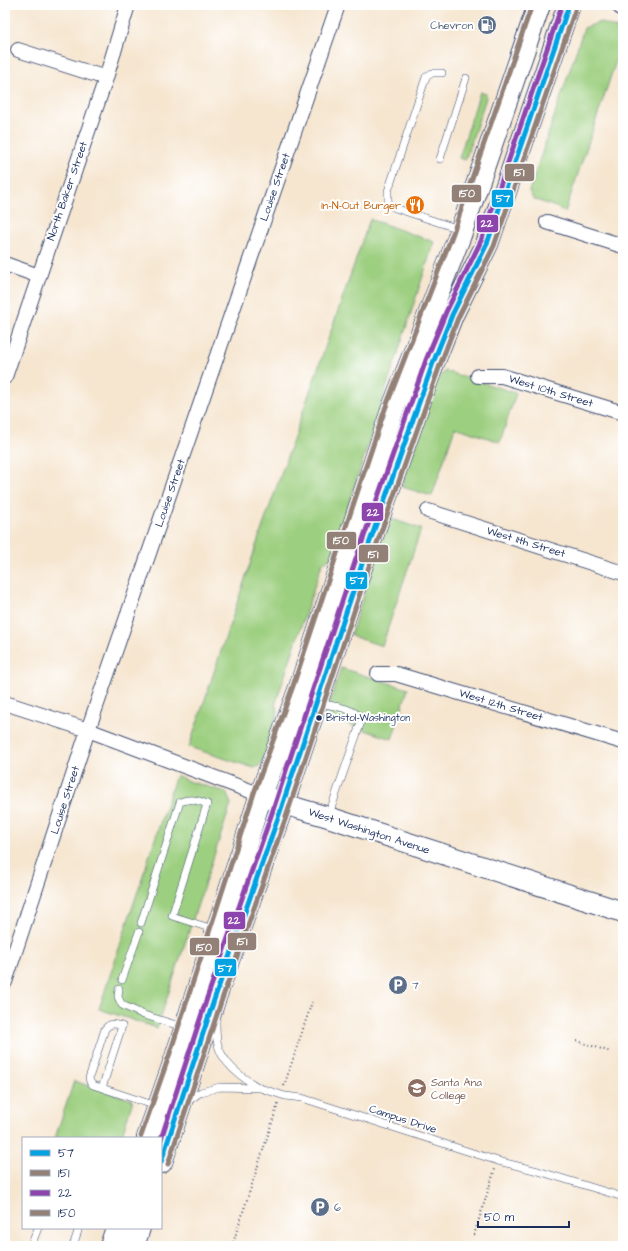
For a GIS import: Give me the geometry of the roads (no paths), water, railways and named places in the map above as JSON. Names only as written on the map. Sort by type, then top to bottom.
[{"type":"main road","points":[[162,1155],[169,1108],[186,1028],[261,796],[300,688],[392,411],[461,230],[521,62],[539,5]]},
{"type":"main road","points":[[149,1137],[169,1108],[214,1000],[362,564],[433,363],[452,315],[487,244],[569,5]]},
{"type":"main road","points":[[111,1246],[118,1229]]},
{"type":"main road","points":[[133,1246],[139,1229]]},
{"type":"street","name":"North Baker Street","points":[[5,377],[106,78],[128,5]]},
{"type":"street","name":"Louise Street","points":[[5,982],[88,730],[338,5]]},
{"type":"street","points":[[18,50],[106,78]]},
{"type":"street","points":[[548,222],[623,246]]},
{"type":"street","points":[[5,264],[39,276]]},
{"type":"street","name":"West 10th Street","points":[[478,376],[502,376],[623,413]]},
{"type":"street","name":"West 11th Street","points":[[428,511],[623,573]]},
{"type":"street","name":"West 12th Street","points":[[378,674],[396,674],[623,742]]},
{"type":"street","name":"West Washington Avenue","points":[[5,703],[88,730],[261,796],[623,912]]},
{"type":"lane","points":[[442,73],[432,73],[426,77],[388,190],[388,202],[395,208],[461,230]]},
{"type":"lane","points":[[440,160],[466,78]]},
{"type":"lane","points":[[316,702],[346,708],[358,714],[362,720],[328,817]]},
{"type":"lane","points":[[141,923],[180,802],[188,799],[207,804],[172,916],[218,930]]},
{"type":"lane","points":[[122,980],[139,932]]},
{"type":"lane","points":[[119,989],[118,997],[122,1005],[144,1015],[186,1028]]},
{"type":"lane","points":[[214,1000],[217,1043],[225,1059],[236,1073],[260,1088]]},
{"type":"lane","points":[[102,1088],[122,1026],[113,1024],[108,1025],[105,1029],[89,1078],[90,1082],[93,1086],[169,1108]]},
{"type":"lane","name":"Campus Drive","points":[[169,1108],[201,1092],[220,1087],[260,1088],[281,1095],[302,1098],[498,1161],[623,1197]]},
{"type":"lane","points":[[32,1246],[38,1229]]},
{"type":"lane","points":[[73,1246],[78,1231]]},
{"type":"place","name":"Chevron","points":[[487,25]]},
{"type":"place","name":"In-N-Out Burger","points":[[415,205]]},
{"type":"place","name":"Bristol-Washington","points":[[319,718]]},
{"type":"place","name":"7","points":[[398,985]]},
{"type":"place","name":"Santa Ana College","points":[[417,1088]]},
{"type":"place","name":"6","points":[[320,1207]]}]
